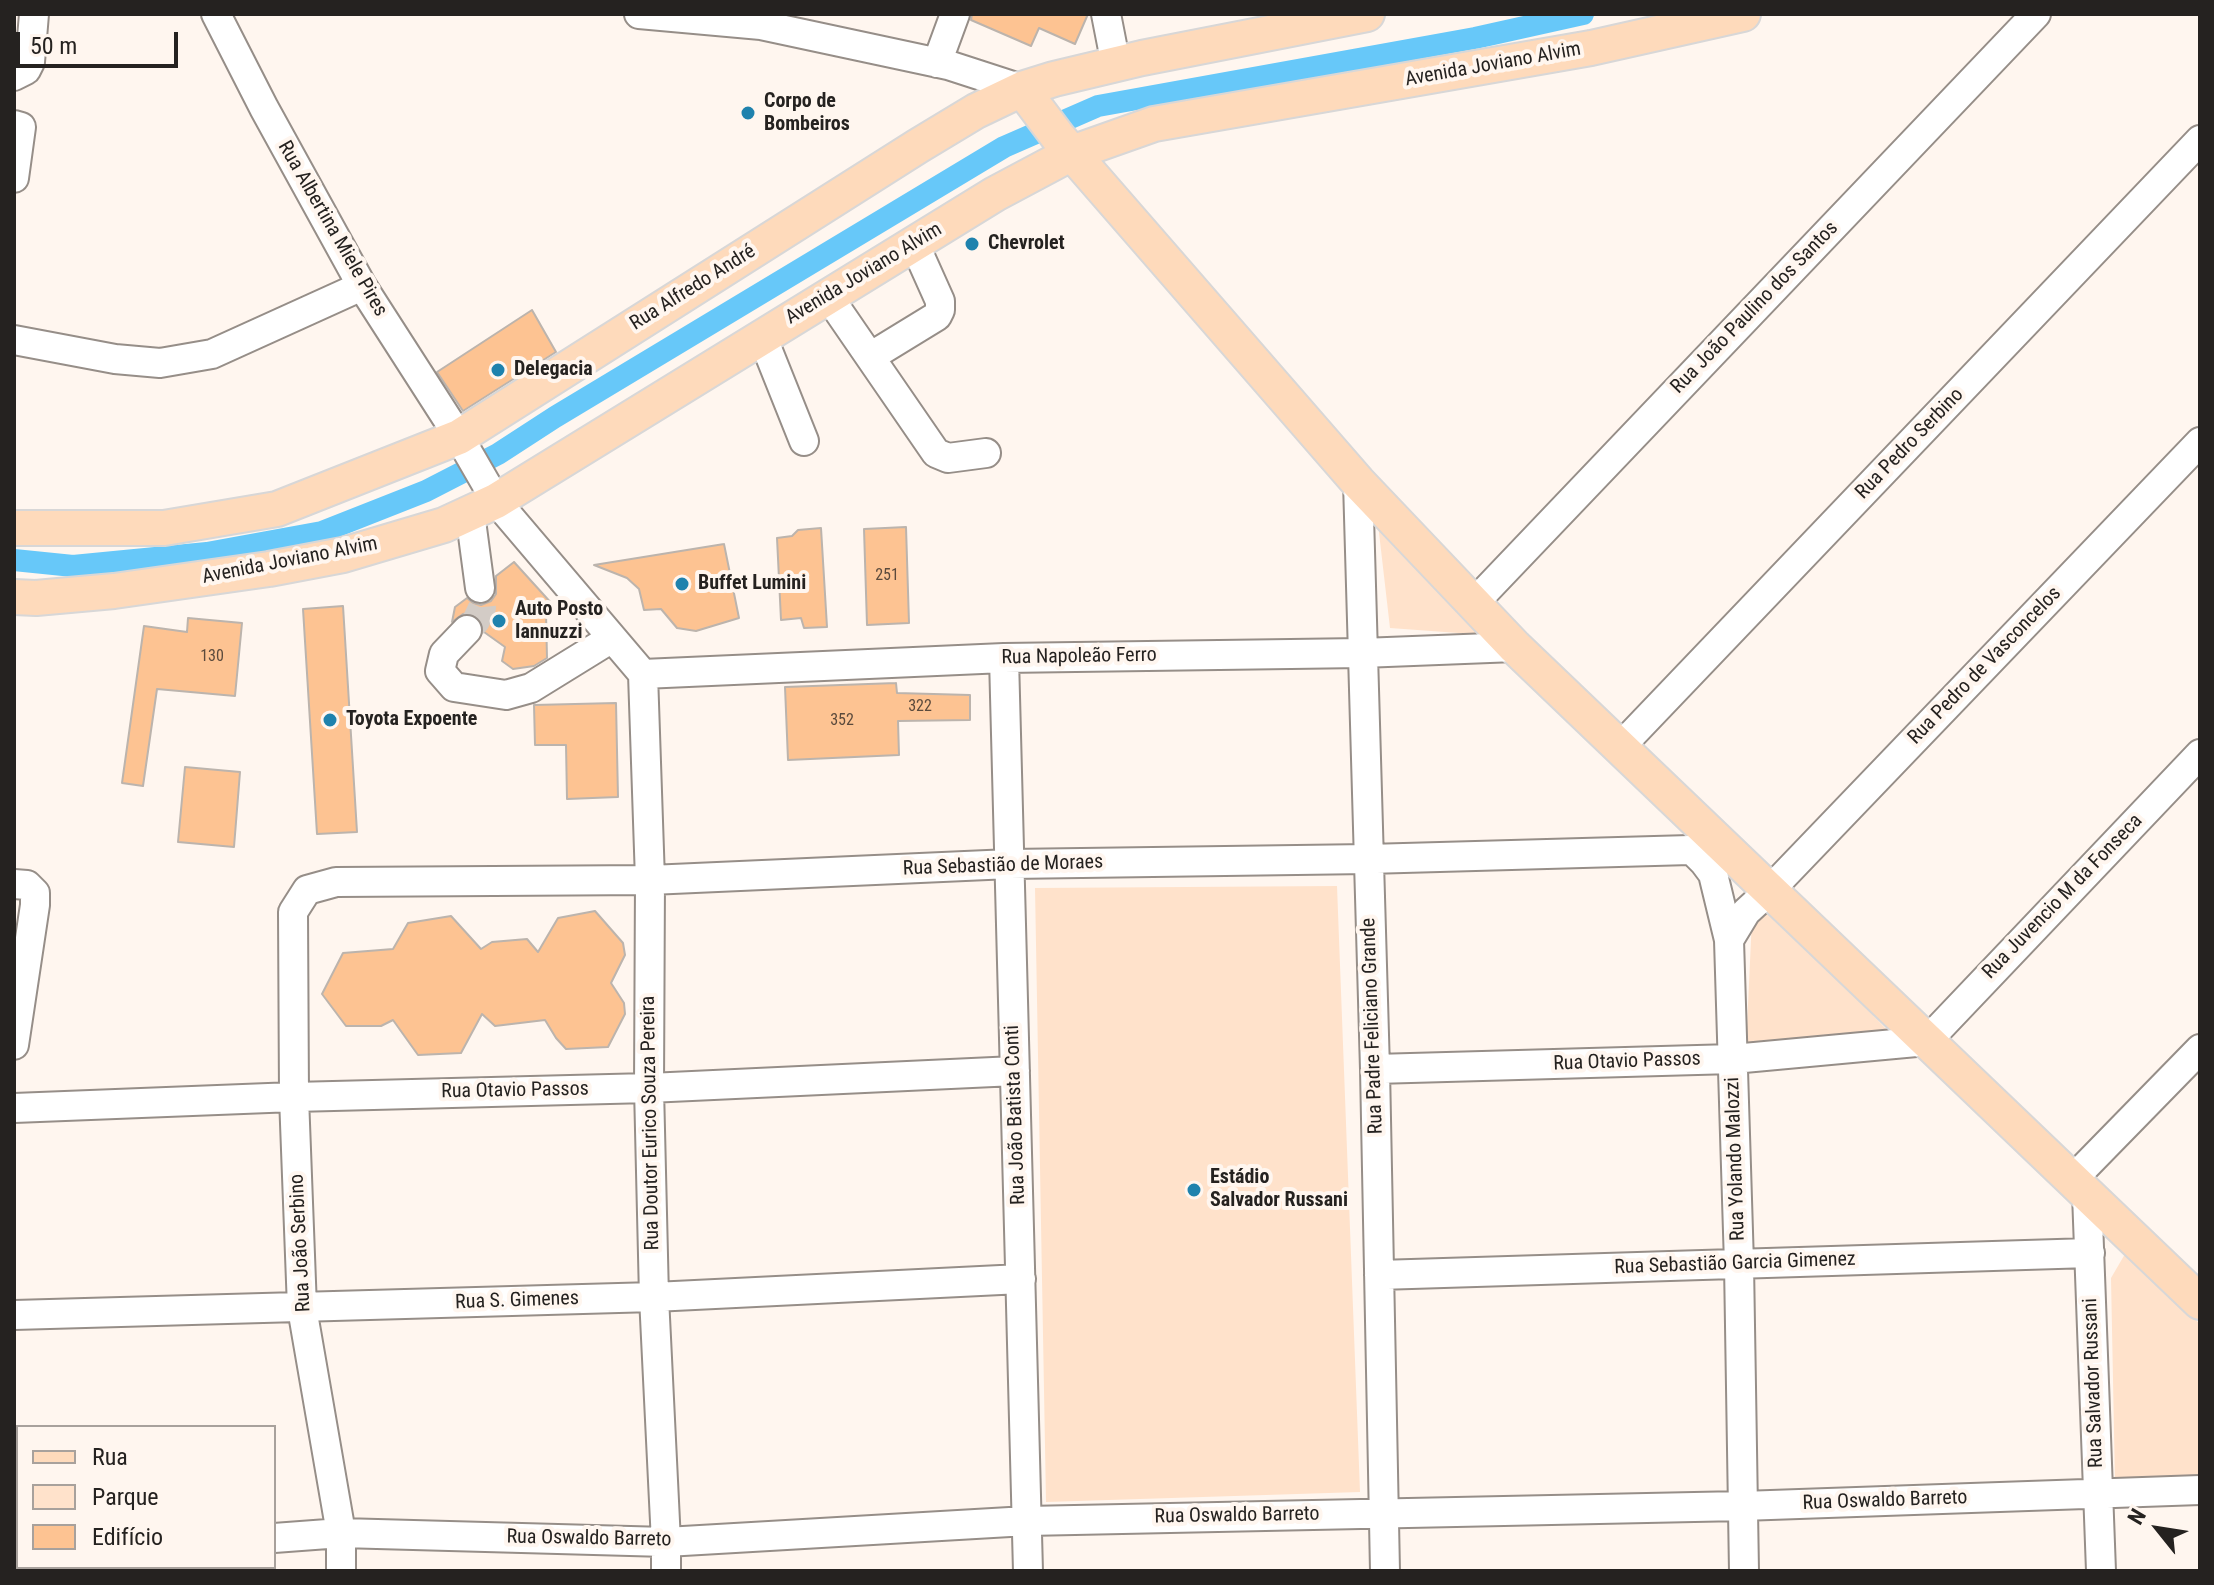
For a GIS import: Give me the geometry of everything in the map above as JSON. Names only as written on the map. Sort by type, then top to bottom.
[{"type":"main road","name":"Rua Alfredo André","points":[[14,528],[164,528],[277,509],[462,442],[976,111],[1027,97],[1054,79],[1367,14]]},
{"type":"main road","name":"Avenida Joviano Alvim","points":[[14,597],[114,591],[269,569],[343,555],[444,525],[1033,174],[1065,145],[1120,136],[1154,124],[1591,48],[1743,14]]},
{"type":"main road","points":[[1027,97],[1065,145],[1358,482],[1515,647],[2200,1302]]},
{"type":"main road","points":[[1099,184],[1106,153],[1120,136]]},
{"type":"main road","points":[[1033,174],[1056,171],[1099,184]]},
{"type":"street","points":[[14,76],[26,70],[30,62],[34,14]]},
{"type":"street","name":"Rua Albertina Miele Pires","points":[[216,14],[362,286],[462,442],[483,499]]},
{"type":"street","points":[[639,14],[761,25],[937,63],[1027,97]]},
{"type":"street","points":[[937,63],[955,14]]},
{"type":"street","points":[[1106,14],[1116,65]]},
{"type":"street","name":"Rua João Paulino dos Santos","points":[[1474,603],[2036,14]]},
{"type":"street","points":[[14,178],[18,126]]},
{"type":"street","name":"Rua Pedro Serbino","points":[[1620,747],[2200,140]]},
{"type":"street","points":[[870,357],[937,316],[940,310],[940,301],[914,243]]},
{"type":"street","points":[[14,340],[115,359],[160,363],[212,354],[362,286]]},
{"type":"street","points":[[828,296],[936,453],[948,458],[986,453]]},
{"type":"street","points":[[762,336],[804,441]]},
{"type":"street","name":"Rua Pedro de Vasconcelos","points":[[1770,890],[2200,442]]},
{"type":"street","name":"Rua Padre Feliciano Grande","points":[[1358,482],[1375,1069],[1385,1571]]},
{"type":"street","points":[[480,588],[483,499]]},
{"type":"street","points":[[483,499],[643,674]]},
{"type":"street","points":[[467,630],[444,654],[440,671],[454,687],[506,695],[531,688],[612,638]]},
{"type":"street","name":"Rua Napoleão Ferro","points":[[643,674],[1004,658],[1362,653],[1515,647]]},
{"type":"street","name":"Rua João Batista Conti","points":[[1004,658],[1028,1571]]},
{"type":"street","name":"Rua Doutor Eurico Souza Pereira","points":[[643,674],[650,880],[649,1088],[654,1297],[666,1571]]},
{"type":"street","name":"Rua Juvencio M da Fonseca","points":[[1927,1041],[2200,754]]},
{"type":"street","name":"Rua Sebastião de Moraes","points":[[293,912],[307,890],[336,882],[650,880],[1010,864],[1368,859],[1726,849]]},
{"type":"street","name":"Rua Yolando Malozzi","points":[[1692,850],[1713,874],[1729,940],[1744,1571]]},
{"type":"street","points":[[14,884],[27,885],[35,893],[35,905],[14,1045]]},
{"type":"street","points":[[1729,940],[1746,912],[1770,890]]},
{"type":"street","name":"Rua João Serbino","points":[[293,912],[294,1097],[302,1308],[341,1533],[341,1571]]},
{"type":"street","name":"Rua Otavio Passos","points":[[1375,1069],[1733,1059],[1927,1041]]},
{"type":"street","points":[[2080,1187],[2200,1049]]},
{"type":"street","name":"Rua Otavio Passos","points":[[14,1108],[649,1088],[1015,1071]]},
{"type":"street","name":"Rua Salvador Russani","points":[[2080,1187],[2090,1253],[2101,1571]]},
{"type":"street","name":"Rua Sebastião Garcia Gimenez","points":[[1379,1275],[2090,1253]]},
{"type":"street","name":"Rua S. Gimenes","points":[[14,1315],[654,1297],[1021,1279]]},
{"type":"street","name":"Rua Oswaldo Barreto","points":[[276,1538],[341,1533],[666,1542],[1027,1521],[1742,1506],[2200,1490]]},
{"type":"green space","points":[[1378,524],[1486,635],[1390,628]]},
{"type":"green space","name":"Estádio Salvador Russani","points":[[1337,886],[1360,1492],[1046,1502],[1035,888]]},
{"type":"green space","points":[[1772,909],[1887,1030],[1746,1049],[1752,918]]},
{"type":"green space","points":[[2125,1254],[2200,1324],[2200,1479],[2115,1482],[2111,1278]]},
{"type":"building","points":[[972,14],[1088,14],[1075,44],[1039,28],[1031,46],[971,20]]},
{"type":"building","name":"Delegacia","points":[[532,310],[556,352],[463,411],[437,372]]},
{"type":"building","points":[[906,527],[909,623],[867,625],[864,529]]},
{"type":"building","points":[[821,528],[827,627],[804,628],[801,618],[781,620],[777,538],[792,536],[798,530]]},
{"type":"building","name":"Buffet Lumini","points":[[724,544],[739,618],[696,631],[677,628],[661,609],[644,610],[639,589],[627,578],[594,565]]},
{"type":"building","name":"Auto Posto Iannuzzi","points":[[514,562],[553,605],[546,613],[547,658],[534,666],[513,669],[502,661],[505,647],[484,632],[478,617],[463,614],[452,622],[455,607],[467,598],[481,605],[491,601],[496,594],[496,576]]},
{"type":"building","name":"Toyota Expoente","points":[[343,606],[357,832],[317,834],[303,609]]},
{"type":"building","points":[[188,618],[242,623],[235,696],[157,689],[143,786],[122,783],[144,626],[187,632]]},
{"type":"building","points":[[896,683],[897,693],[970,695],[970,720],[898,721],[899,755],[788,760],[785,687]]},
{"type":"building","points":[[616,703],[618,797],[567,799],[566,745],[535,745],[534,705]]},
{"type":"building","points":[[185,767],[240,772],[234,847],[178,842]]},
{"type":"building","points":[[595,911],[623,943],[625,955],[611,983],[624,1003],[625,1014],[608,1047],[566,1049],[545,1020],[495,1026],[482,1014],[461,1053],[418,1055],[393,1020],[381,1026],[346,1026],[322,994],[343,953],[393,949],[408,923],[451,916],[481,949],[492,942],[527,939],[538,952],[558,918]]},
{"type":"waterway","points":[[14,560],[73,566],[207,553],[322,532],[426,491],[498,454],[1004,147],[1098,106],[1475,38],[1583,14]]},
{"type":"tunnel","points":[[467,630],[482,608],[480,588]]},
{"type":"place","name":"Corpo de Bombeiros","points":[[748,113]]},
{"type":"place","name":"Chevrolet","points":[[972,244]]},
{"type":"place","name":"Delegacia","points":[[498,370]]},
{"type":"place","name":"Buffet Lumini","points":[[682,584]]},
{"type":"place","name":"Auto Posto Iannuzzi","points":[[499,621]]},
{"type":"place","name":"Toyota Expoente","points":[[330,720]]},
{"type":"place","name":"Estádio Salvador Russani","points":[[1194,1190]]}]
